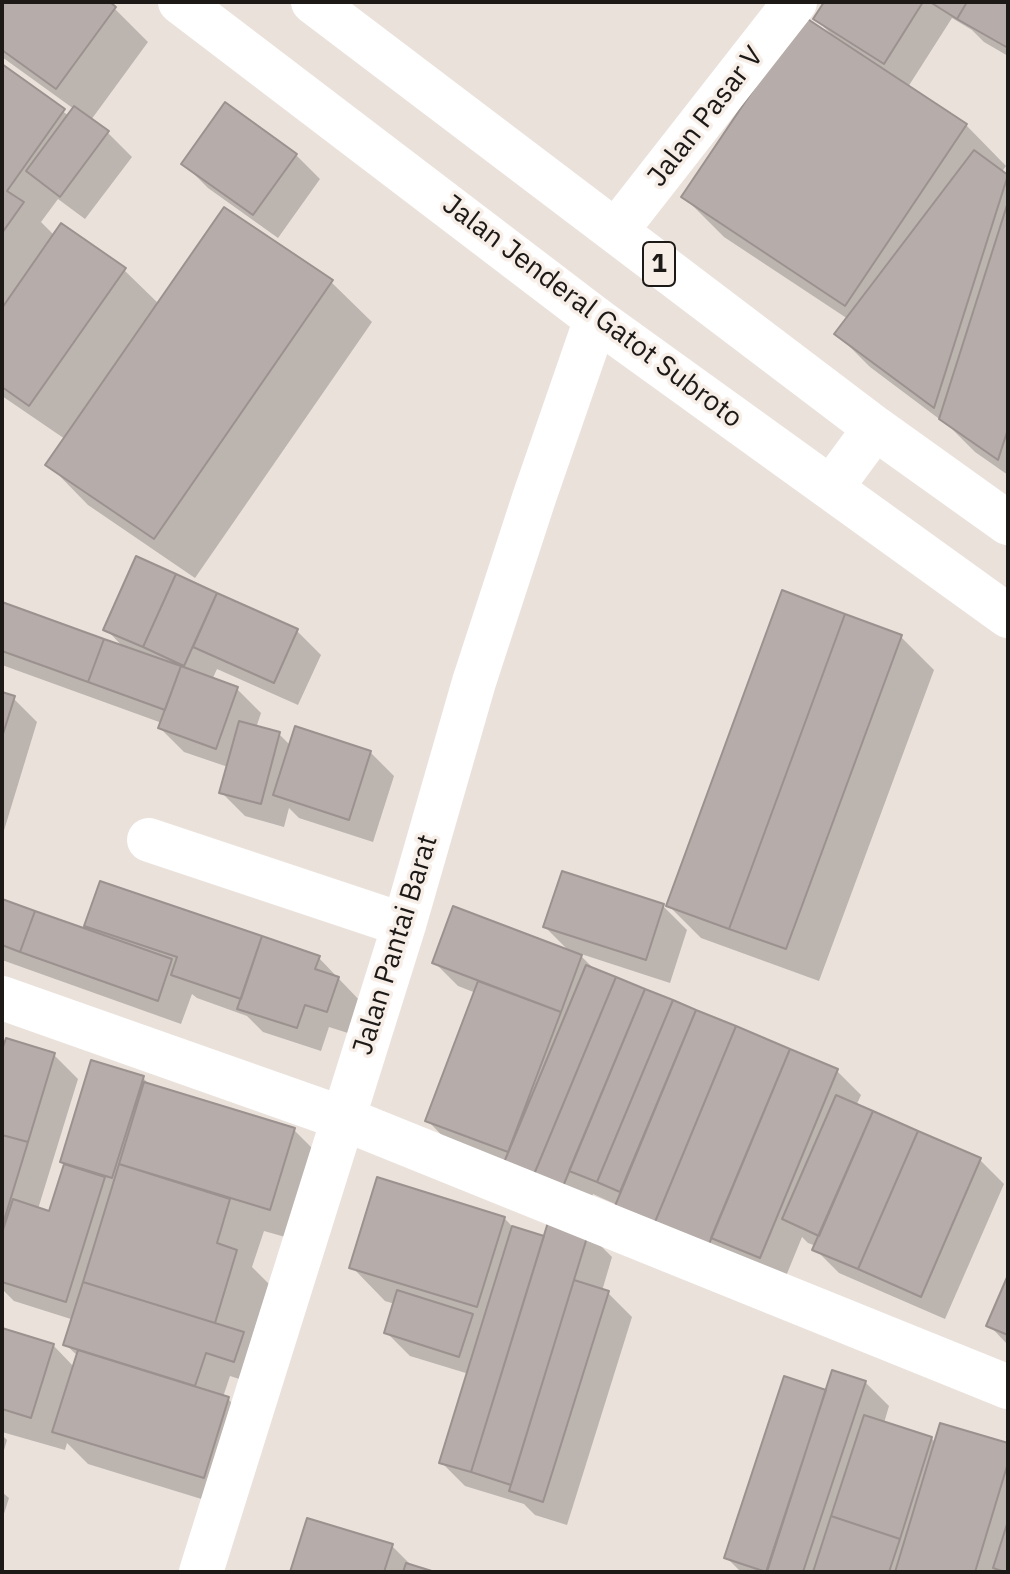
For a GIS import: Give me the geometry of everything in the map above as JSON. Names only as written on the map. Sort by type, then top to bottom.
[{"type":"main road","name":"Jalan Jenderal Gatot Subroto","points":[[180,2],[596,319],[1008,616]]},
{"type":"main road","name":"1","points":[[313,2],[875,428],[1008,523]]},
{"type":"main road","name":"Jalan Pasar V","points":[[616,231],[795,2]]},
{"type":"main road","name":"Jalan Pantai Barat","points":[[201,1572],[404,925],[474,682],[596,319]]},
{"type":"main road","points":[[831,488],[875,428]]},
{"type":"main road","points":[[149,840],[404,925]]},
{"type":"main road","points":[[2,998],[342,1118],[1008,1387]]},
{"type":"building","points":[[2,2],[110,2],[116,7],[56,89],[2,50]]},
{"type":"building","points":[[824,2],[923,2],[884,64],[813,19]]},
{"type":"building","points":[[930,2],[967,2],[957,19]]},
{"type":"building","points":[[967,2],[1008,2],[1008,48],[957,19]]},
{"type":"building","points":[[803,16],[967,124],[845,306],[681,197]]},
{"type":"building","points":[[2,64],[65,109],[7,191],[24,202],[2,233]]},
{"type":"building","points":[[225,102],[297,154],[253,215],[181,164]]},
{"type":"building","points":[[74,106],[109,131],[60,197],[26,171]]},
{"type":"building","points":[[974,150],[1008,175],[934,408],[834,334]]},
{"type":"building","points":[[1008,202],[1008,429],[998,460],[939,419]]},
{"type":"building","points":[[224,207],[333,280],[154,539],[45,465]]},
{"type":"building","points":[[61,223],[126,268],[29,406],[2,387],[2,308]]},
{"type":"building","points":[[136,556],[176,574],[143,647],[103,630]]},
{"type":"building","points":[[176,574],[217,593],[184,666],[143,647]]},
{"type":"building","points":[[782,590],[845,614],[729,929],[666,906]]},
{"type":"building","points":[[217,593],[298,629],[274,683],[193,647]]},
{"type":"building","points":[[2,602],[104,639],[88,682],[2,651]]},
{"type":"building","points":[[845,614],[902,635],[786,949],[729,929]]},
{"type":"building","points":[[104,639],[181,666],[165,710],[88,682]]},
{"type":"building","points":[[181,666],[238,687],[216,749],[158,728]]},
{"type":"building","points":[[2,692],[15,696],[2,737]]},
{"type":"building","points":[[239,721],[280,732],[261,804],[219,793]]},
{"type":"building","points":[[295,726],[371,751],[349,820],[273,795]]},
{"type":"building","points":[[562,871],[664,904],[646,960],[543,927]]},
{"type":"building","points":[[100,881],[262,936],[241,999],[171,975],[177,957],[84,926]]},
{"type":"building","points":[[2,899],[35,911],[20,952],[2,945]]},
{"type":"building","points":[[453,906],[582,955],[561,1012],[432,963]]},
{"type":"building","points":[[35,911],[172,959],[158,1001],[20,952]]},
{"type":"building","points":[[262,936],[320,956],[315,969],[339,977],[327,1012],[305,1005],[297,1028],[237,1009]]},
{"type":"building","points":[[586,965],[616,977],[530,1184],[500,1172]]},
{"type":"building","points":[[616,977],[645,989],[559,1196],[530,1184]]},
{"type":"building","points":[[478,981],[561,1012],[508,1152],[425,1121]]},
{"type":"building","points":[[645,989],[673,1000],[597,1182],[569,1171]]},
{"type":"building","points":[[673,1000],[696,1010],[620,1192],[597,1182]]},
{"type":"building","points":[[696,1010],[736,1026],[650,1234],[610,1218]]},
{"type":"building","points":[[736,1026],[790,1049],[704,1256],[650,1234]]},
{"type":"building","points":[[6,1038],[55,1053],[28,1142],[2,1135],[2,1050]]},
{"type":"building","points":[[790,1049],[838,1069],[760,1258],[711,1238]]},
{"type":"building","points":[[91,1060],[144,1076],[112,1178],[60,1162]]},
{"type":"building","points":[[144,1082],[295,1128],[270,1210],[119,1164]]},
{"type":"building","points":[[836,1095],[873,1111],[819,1236],[782,1219]]},
{"type":"building","points":[[873,1111],[918,1131],[858,1269],[812,1250]]},
{"type":"building","points":[[918,1131],[981,1158],[921,1297],[858,1269]]},
{"type":"building","points":[[2,1135],[28,1142],[2,1227]]},
{"type":"building","points":[[64,1164],[105,1177],[66,1302],[2,1282],[2,1233],[13,1199],[49,1211]]},
{"type":"building","points":[[119,1164],[230,1199],[217,1243],[237,1250],[215,1323],[83,1282]]},
{"type":"building","points":[[377,1177],[505,1217],[477,1307],[349,1268]]},
{"type":"building","points":[[549,1219],[589,1231],[511,1485],[471,1472]]},
{"type":"building","points":[[512,1226],[544,1236],[471,1472],[439,1463]]},
{"type":"building","points":[[1008,1275],[1008,1335],[986,1326]]},
{"type":"building","points":[[574,1280],[609,1291],[543,1502],[509,1491]]},
{"type":"building","points":[[83,1282],[244,1332],[234,1362],[206,1353],[195,1386],[63,1345]]},
{"type":"building","points":[[397,1290],[473,1314],[459,1357],[384,1333]]},
{"type":"building","points":[[2,1328],[54,1344],[31,1418],[2,1409]]},
{"type":"building","points":[[78,1350],[229,1397],[204,1478],[52,1432]]},
{"type":"building","points":[[832,1370],[866,1381],[803,1572],[767,1572]]},
{"type":"building","points":[[784,1376],[826,1390],[766,1572],[724,1558]]},
{"type":"building","points":[[864,1415],[932,1437],[900,1539],[831,1516]]},
{"type":"building","points":[[940,1423],[1008,1443],[1008,1463],[975,1572],[895,1572]]},
{"type":"building","points":[[831,1516],[900,1539],[889,1572],[813,1572]]},
{"type":"building","points":[[307,1518],[393,1544],[384,1572],[290,1572]]},
{"type":"building","points":[[1008,1521],[1008,1572],[1005,1572],[993,1568]]},
{"type":"building","points":[[406,1563],[435,1572],[403,1572]]}]
